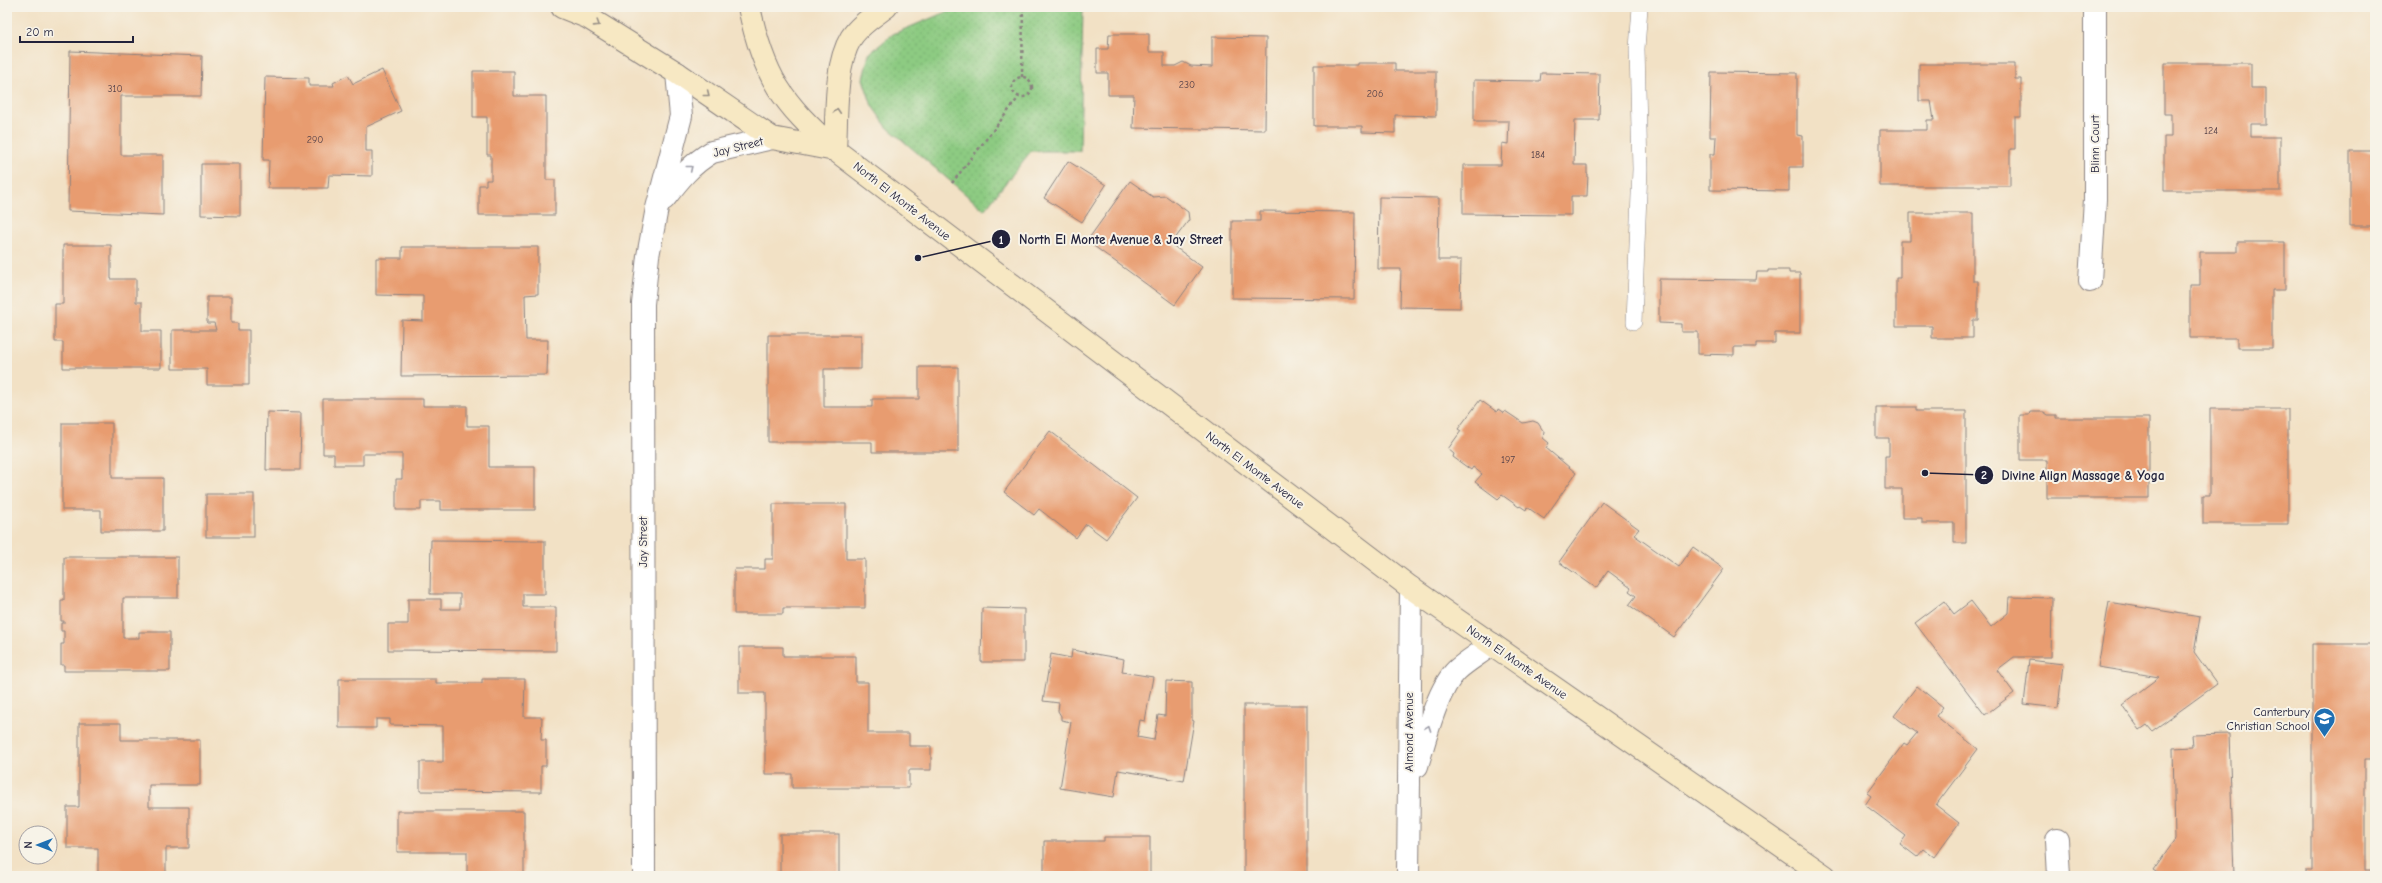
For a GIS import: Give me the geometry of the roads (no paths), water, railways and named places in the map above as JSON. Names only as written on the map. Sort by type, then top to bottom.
[{"type":"main road","points":[[562,7],[587,17],[677,73],[772,138],[835,150],[839,80],[844,55],[851,37],[886,7]]},
{"type":"main road","name":"North El Monte Avenue","points":[[749,7],[763,59],[779,92],[801,119],[835,150],[1411,588],[1825,876]]},
{"type":"street","name":"Blinn Court","points":[[2090,281],[2095,199],[2095,7]]},
{"type":"street","name":"Jay Street","points":[[644,876],[643,304],[648,256],[657,208],[681,116],[677,73]]},
{"type":"street","name":"Jay Street","points":[[657,208],[684,173],[712,152],[772,138]]},
{"type":"street","name":"Almond Avenue","points":[[1408,876],[1411,588]]},
{"type":"street","points":[[1409,792],[1429,727],[1447,685],[1456,671],[1492,644]]},
{"type":"street","points":[[2057,840],[2058,876]]},
{"type":"lane","points":[[1634,322],[1640,169],[1638,49],[1640,7]]},
{"type":"place","name":"North El Monte Avenue & Jay Street","points":[[918,258]]},
{"type":"place","name":"Divine Align Massage & Yoga","points":[[1925,473]]},
{"type":"place","name":"Canterbury Christian School","points":[[2325,738]]}]
